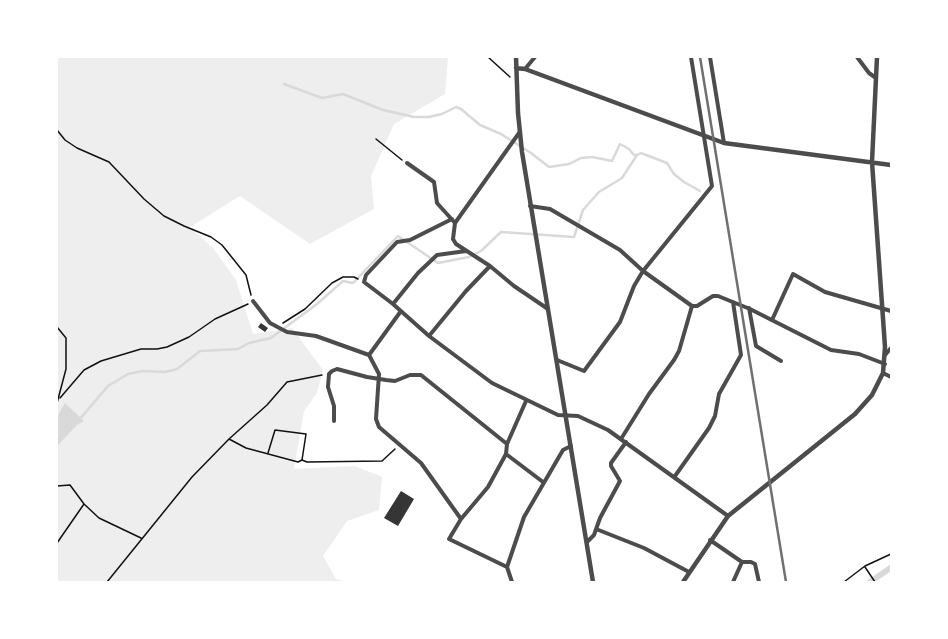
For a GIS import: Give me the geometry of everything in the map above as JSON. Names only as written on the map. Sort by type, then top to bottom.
[{"type":"street","points":[[516,57],[519,133],[593,582]]},
{"type":"street","points":[[525,69],[535,57]]},
{"type":"street","points":[[557,360],[584,371],[620,322],[634,286],[643,271],[712,186],[691,57]]},
{"type":"street","points":[[710,57],[724,143]]},
{"type":"street","points":[[857,57],[869,73],[876,78]]},
{"type":"street","points":[[683,582],[710,540],[728,516],[855,414],[872,395],[883,374],[885,355],[872,162],[877,57]]},
{"type":"street","points":[[516,68],[525,69],[724,143],[891,164]]},
{"type":"street","points":[[519,133],[453,221],[410,240],[397,242],[366,275],[364,282],[393,304],[429,336],[492,383],[526,401],[558,415],[578,416],[608,430],[675,476],[728,516]]},
{"type":"street","points":[[407,163],[434,182],[437,203],[453,221],[453,239],[456,244],[490,266],[514,286],[548,309]]},
{"type":"street","points":[[530,206],[550,209],[578,224],[620,250],[643,271],[692,306],[697,306],[713,296],[733,302],[749,308],[831,350],[859,354],[885,364]]},
{"type":"street","points":[[393,304],[418,273],[437,255],[466,251]]},
{"type":"street","points":[[429,336],[466,291],[490,266]]},
{"type":"street","points":[[772,320],[793,274],[825,292],[882,307],[891,311]]},
{"type":"street","points":[[252,301],[276,327],[287,332],[316,336],[369,355],[378,370],[377,423],[382,430],[422,463],[462,519]]},
{"type":"street","points":[[675,476],[709,428],[715,416],[719,394],[740,356],[733,302]]},
{"type":"street","points":[[621,439],[649,394],[679,351],[692,306]]},
{"type":"street","points":[[749,308],[756,346],[781,361]]},
{"type":"street","points":[[369,355],[401,311]]},
{"type":"street","points":[[885,355],[891,348]]},
{"type":"street","points":[[334,421],[334,406],[328,387],[329,374],[338,369],[379,380],[395,381],[410,375],[421,375],[508,444]]},
{"type":"street","points":[[883,374],[891,377]]},
{"type":"street","points":[[507,568],[449,539],[462,519],[488,486],[506,454],[508,444],[526,401]]},
{"type":"street","points":[[587,542],[594,536],[600,518],[620,481],[611,466],[611,463],[626,442]]},
{"type":"street","points":[[512,582],[507,568],[524,517],[563,450],[571,446]]},
{"type":"street","points":[[506,454],[543,482]]},
{"type":"street","points":[[596,529],[632,543],[689,572]]},
{"type":"street","points":[[710,540],[742,562],[751,562],[755,564],[759,582]]},
{"type":"street","points":[[733,582],[742,562]]},
{"type":"path","points":[[488,57],[509,76],[516,78]]},
{"type":"path","points":[[57,130],[65,140],[77,148],[109,162],[144,200],[164,216],[206,235],[222,245],[246,275],[252,301],[215,319],[189,337],[167,347],[157,349],[141,349],[101,361],[84,370],[57,403]]},
{"type":"path","points":[[376,139],[407,163]]},
{"type":"path","points":[[276,327],[305,309],[332,283],[343,277],[354,277],[364,282]]},
{"type":"path","points":[[57,327],[66,338],[66,369],[60,398]]},
{"type":"path","points":[[107,582],[141,538],[192,477],[229,439],[267,406],[287,382],[329,374]]},
{"type":"path","points":[[268,453],[275,430],[306,434],[302,460]]},
{"type":"path","points":[[229,439],[246,448],[298,462],[302,460],[307,462],[382,461],[399,445]]},
{"type":"path","points":[[57,486],[70,485],[84,504],[99,518],[141,538]]},
{"type":"path","points":[[57,543],[84,504]]},
{"type":"path","points":[[844,582],[865,567],[891,554]]},
{"type":"path","points":[[865,567],[874,582]]},
{"type":"shaded area","points":[[57,57],[448,57],[445,94],[394,124],[371,176],[374,209],[310,244],[240,196],[190,227],[213,248],[236,280],[253,334],[292,328],[323,370],[317,393],[304,411],[294,469],[355,466],[382,477],[379,510],[347,521],[323,556],[336,579],[347,582],[57,582]]},
{"type":"shaded area","points":[[65,403],[84,421],[77,425],[57,446],[57,417]]},
{"type":"shaded area","points":[[891,564],[891,571],[884,576],[875,582],[865,582]]},
{"type":"building","points":[[261,323],[268,328],[265,332],[258,327]]},
{"type":"building","points":[[401,491],[414,499],[398,526],[384,518]]},
{"type":"waterway","points":[[284,84],[322,98],[343,94],[383,110],[414,117],[429,117],[442,114],[456,107],[461,109],[480,125],[501,134],[531,153],[549,167],[569,164],[581,158],[592,157],[612,161],[620,144],[629,149],[634,155],[637,155]]},
{"type":"waterway","points":[[79,420],[108,386],[128,374],[143,371],[165,372],[177,369],[200,351],[238,349],[249,343],[271,338],[317,304],[343,281],[353,283],[398,236],[438,263],[469,257],[481,251],[501,232],[574,237],[583,210],[599,192],[622,178],[637,155],[641,153],[667,163],[674,174],[684,182],[700,191]]},
{"type":"railway","points":[[700,57],[786,582]]}]
